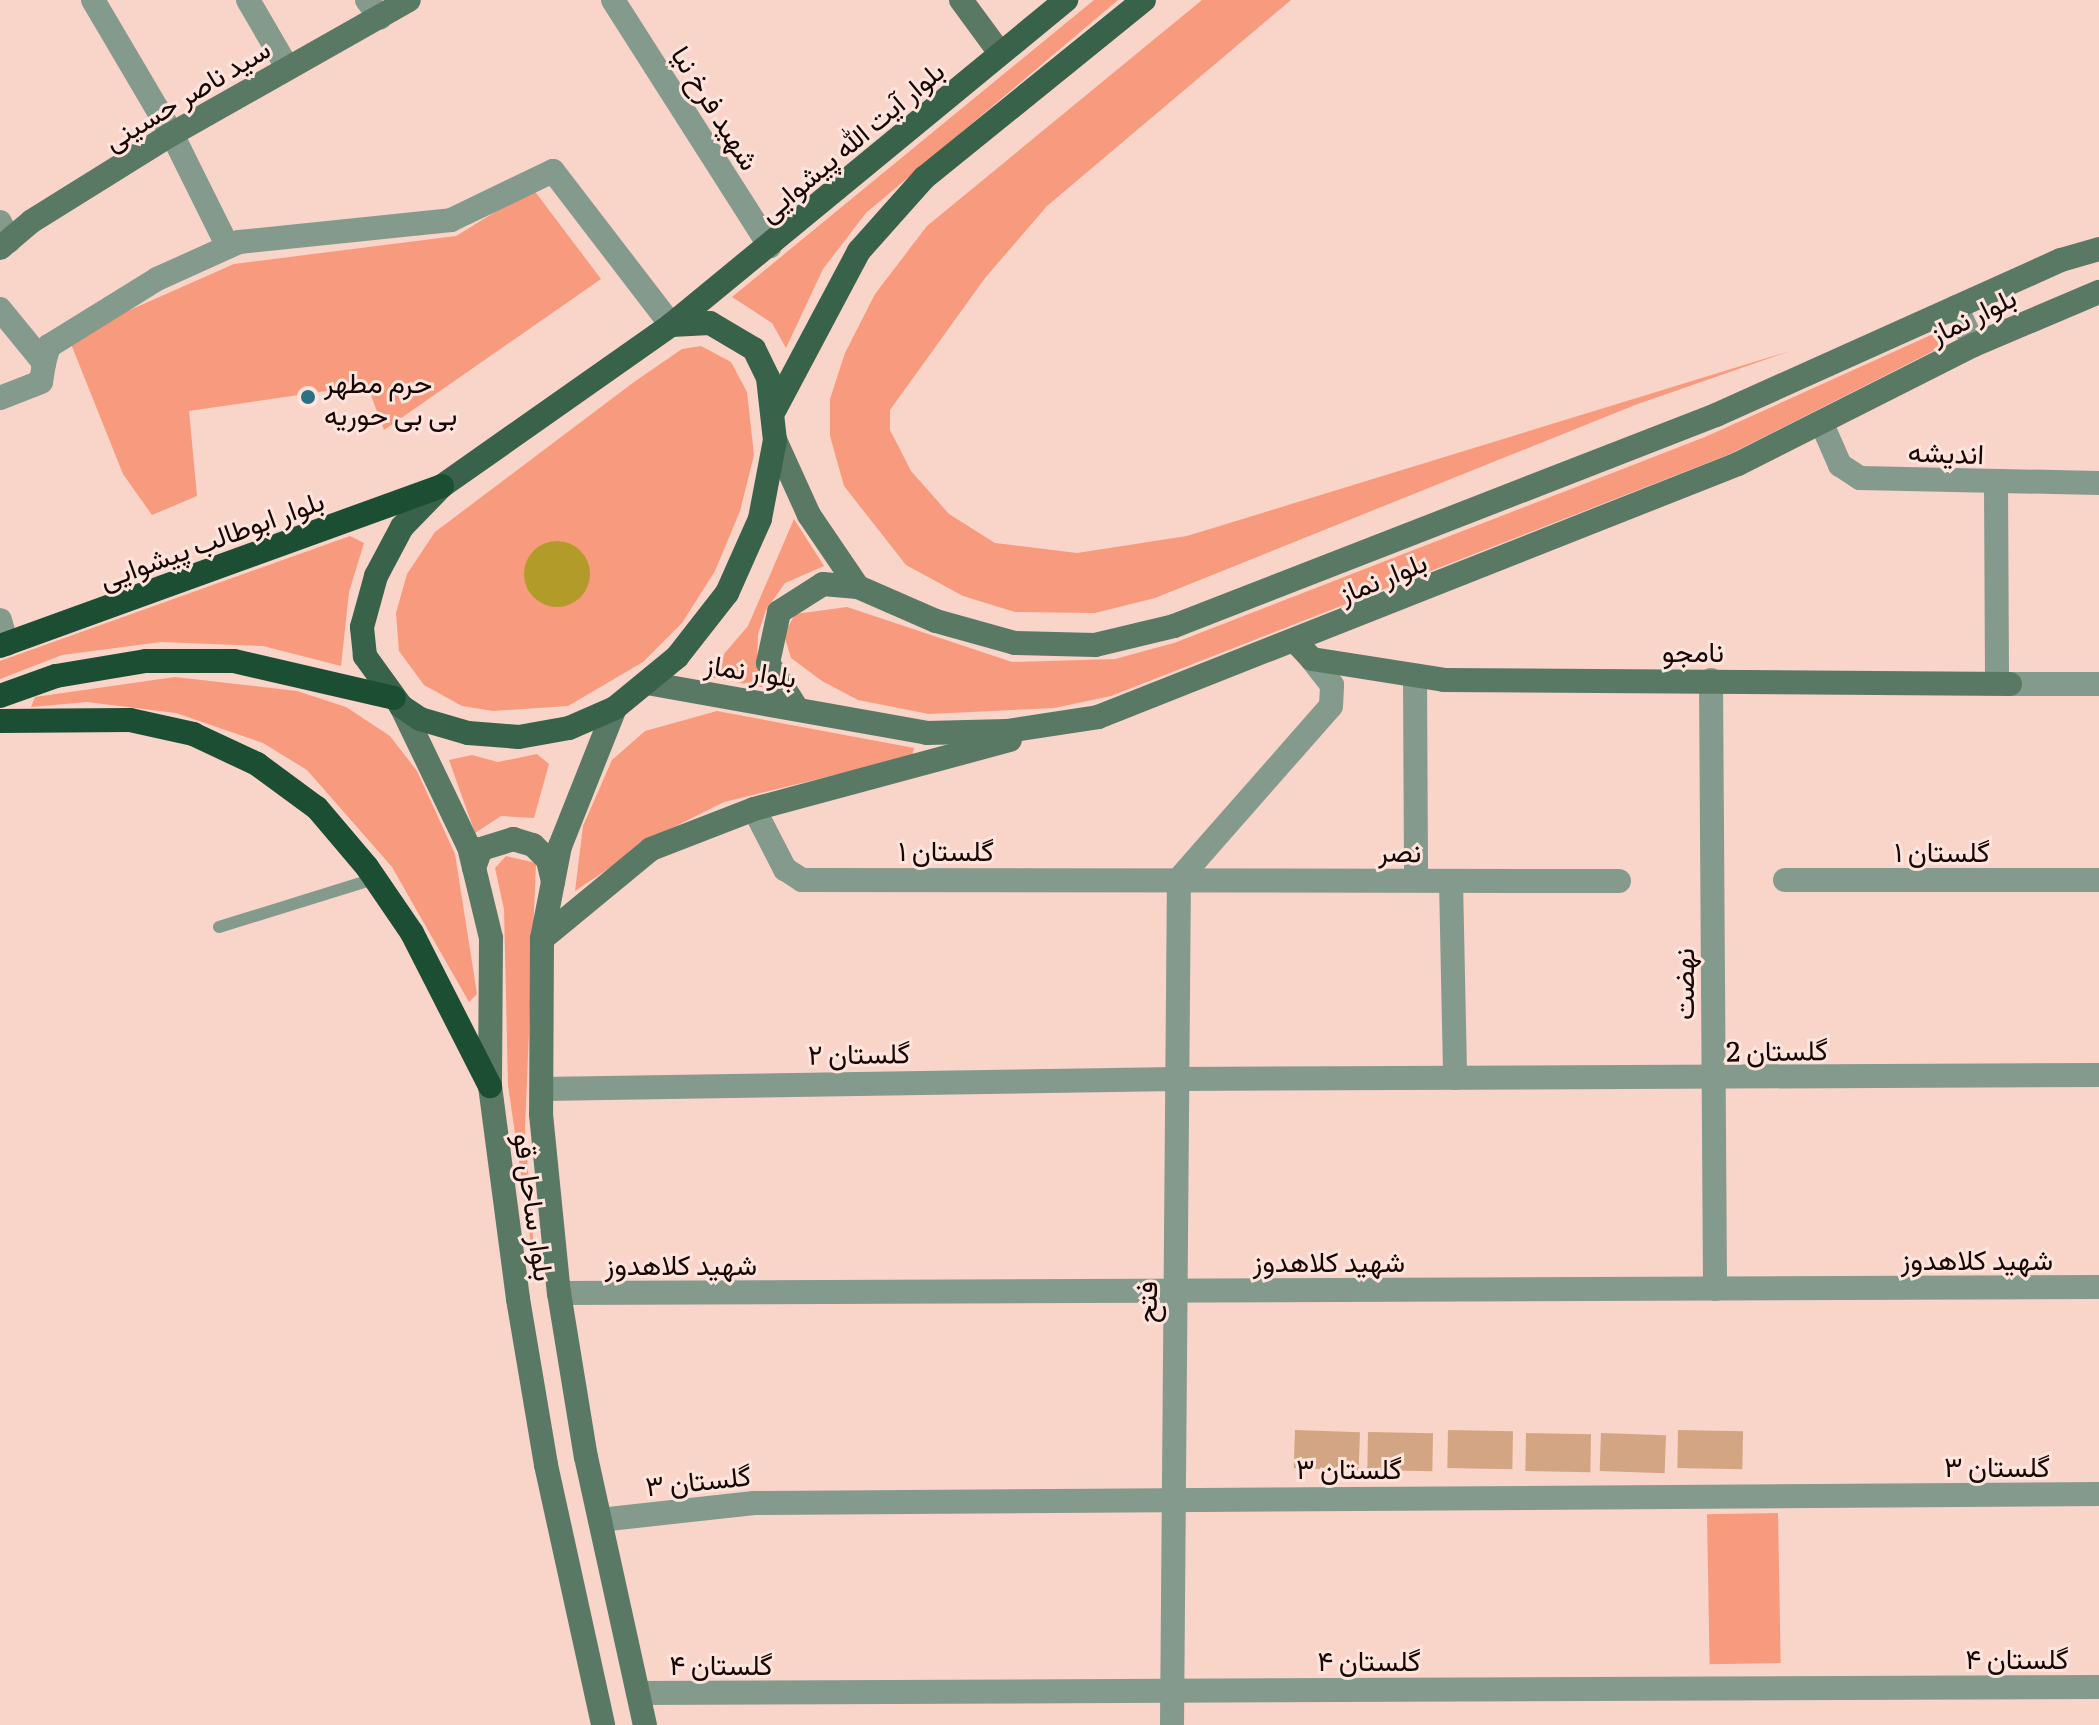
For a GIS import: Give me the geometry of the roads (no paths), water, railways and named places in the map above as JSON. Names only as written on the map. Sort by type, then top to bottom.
[{"type":"highway","name":"بلوار ابوطالب پیشوایی","points":[[2,637],[442,486]]},
{"type":"highway","points":[[0,696],[56,676],[146,661],[234,661],[398,702]]},
{"type":"highway","points":[[0,721],[130,720],[193,734],[257,764],[317,808],[374,879],[412,933],[490,1086]]},
{"type":"main road","name":"سید ناصر حسینی","points":[[3,237],[287,67],[374,9],[409,0]]},
{"type":"main road","points":[[961,0],[1000,53]]},
{"type":"main road","name":"بلوار آیت الله پیشوایی","points":[[398,702],[365,656],[362,627],[376,576],[402,527],[442,486],[671,325],[1066,0]]},
{"type":"main road","points":[[775,409],[859,251],[924,178],[1144,0]]},
{"type":"main road","name":"بلوار نماز","points":[[858,587],[936,621],[1015,643],[1095,645],[1174,626],[1716,415],[1956,307],[2093,250]]},
{"type":"main road","name":"بلوار نماز","points":[[647,683],[796,707],[927,733],[1007,731],[1098,717],[1304,650],[1822,424],[1974,345],[2099,292]]},
{"type":"main road","points":[[398,702],[420,719],[468,733],[519,737],[569,728],[615,708],[647,683],[677,657],[727,593],[760,519],[775,440],[775,409],[754,349],[710,323],[671,325]]},
{"type":"main road","points":[[775,440],[809,515],[858,587]]},
{"type":"main road","points":[[796,707],[768,663],[779,612],[815,586],[858,587]]},
{"type":"main road","name":"نامجو","points":[[1304,650],[1415,678],[2004,683]]},
{"type":"main road","name":"بلوار ساحل قو","points":[[398,702],[474,868],[491,938],[490,1086],[546,1465],[603,1725]]},
{"type":"main road","name":"بلوار ساحل قو","points":[[615,708],[560,846],[553,881],[542,939],[542,1089],[559,1293],[600,1520],[645,1725]]},
{"type":"main road","points":[[542,939],[651,849],[754,809],[1098,717]]},
{"type":"main road","points":[[474,868],[481,849],[513,839],[533,845],[548,860],[553,881]]},
{"type":"street","points":[[93,0],[172,134],[228,247]]},
{"type":"street","points":[[248,0],[287,67]]},
{"type":"street","name":"شهید فرخ نیا","points":[[613,0],[770,246]]},
{"type":"street","points":[[0,398],[41,382],[49,346],[157,279],[228,247],[451,220],[553,171],[671,325]]},
{"type":"street","points":[[1956,307],[1974,345]]},
{"type":"street","points":[[0,309],[44,363]]},
{"type":"street","name":"اندیشه","points":[[1822,424],[1840,465],[1860,478],[1996,484],[2099,483]]},
{"type":"street","points":[[1996,484],[2004,683]]},
{"type":"street","points":[[1179,879],[1331,706],[1332,685],[1304,650]]},
{"type":"street","points":[[1415,678],[1416,879]]},
{"type":"street","name":"نهضت","points":[[1711,680],[1715,1289]]},
{"type":"street","name":"نامجو","points":[[2004,683],[2099,684]]},
{"type":"street","name":"گلستان ۱","points":[[754,809],[785,869],[802,880],[1179,879]]},
{"type":"street","name":"نصر","points":[[1179,879],[1619,881]]},
{"type":"street","name":"فتح","points":[[1172,1725],[1179,879]]},
{"type":"street","name":"گلستان ۱","points":[[1785,880],[2099,880]]},
{"type":"street","points":[[1451,881],[1455,1078]]},
{"type":"street","name":"گلستان 2","points":[[1177,1079],[1712,1080],[2099,1075]]},
{"type":"street","name":"گلستان ۲","points":[[542,1089],[1177,1079]]},
{"type":"street","name":"شهید کلاهدوز","points":[[559,1293],[2099,1287]]},
{"type":"street","name":"گلستان ۳","points":[[600,1520],[754,1503],[2099,1494]]},
{"type":"street","name":"گلستان ۴","points":[[638,1693],[2099,1687]]},
{"type":"lane","points":[[219,927],[374,879]]},
{"type":"place","name":"حرم مطهر بی بی حوریه","points":[[308,397]]}]
